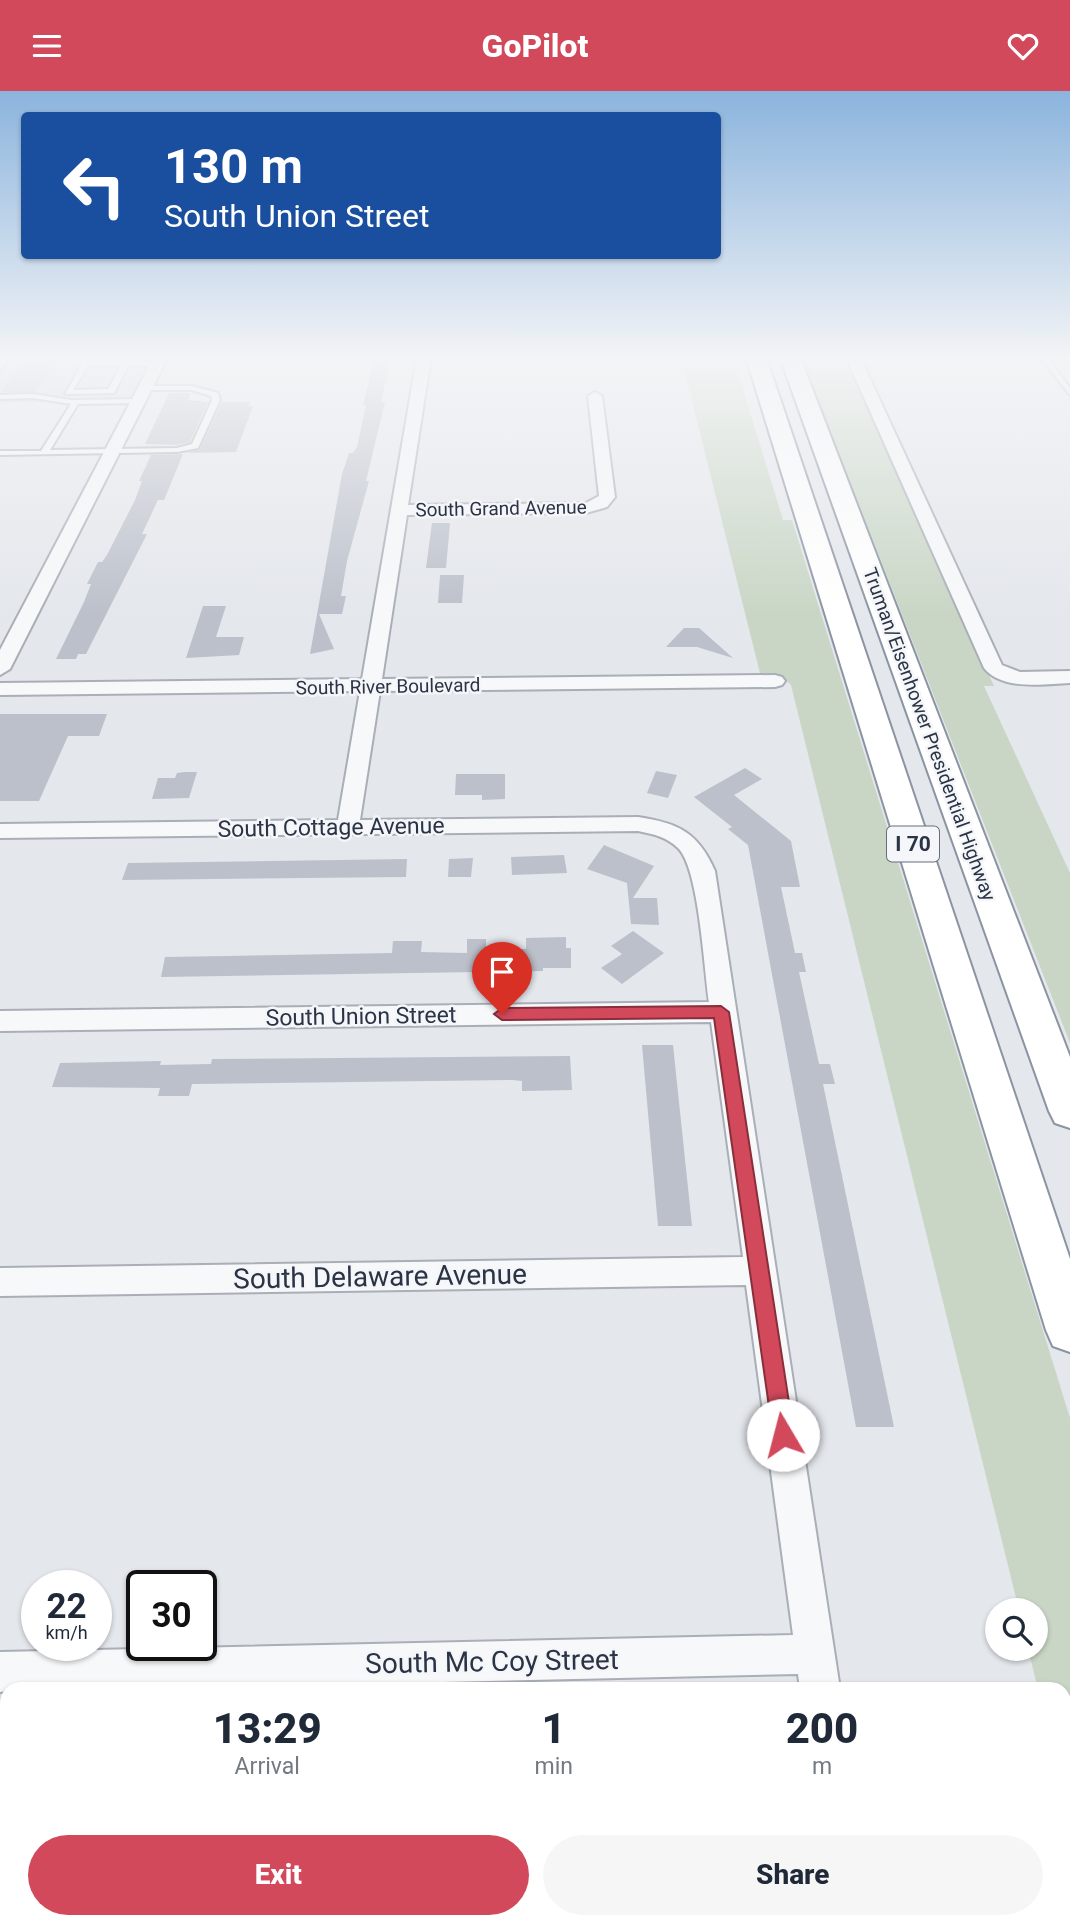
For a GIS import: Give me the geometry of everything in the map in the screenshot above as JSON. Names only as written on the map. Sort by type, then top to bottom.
[{"type":"highway","name":"Truman/Eisenhower Presidential Highway","points":[[784,443],[1070,1330]]},
{"type":"highway","name":"Truman/Eisenhower Presidential Highway","points":[[822,443],[1070,1111]]},
{"type":"street","points":[[0,669],[117,443]]},
{"type":"street","points":[[348,827],[410,443]]},
{"type":"street","points":[[601,443],[607,497],[603,502]]},
{"type":"street","points":[[892,443],[994,668],[1003,675],[1070,677]]},
{"type":"street","name":"South Grand Avenue","points":[[399,510],[586,508],[603,502]]},
{"type":"street","name":"South River Boulevard","points":[[0,689],[775,681]]},
{"type":"street","name":"South Cottage Avenue","points":[[0,831],[638,824],[662,829]]},
{"type":"street","points":[[662,829],[681,837],[692,848],[703,871],[721,1012],[818,1672]]},
{"type":"street","name":"South Union Street","points":[[0,1021],[721,1012]]},
{"type":"street","name":"South Delaware Avenue","points":[[0,1282],[759,1271]]},
{"type":"street","name":"South Mc Coy Street","points":[[0,1672],[818,1672]]},
{"type":"lane","points":[[44,453],[50,443]]},
{"type":"lane","points":[[0,453],[177,450],[195,446],[196,443]]},
{"type":"green space","points":[[702,443],[759,443],[783,520],[792,520],[1070,1418],[1070,1682],[1036,1682],[1031,1661],[1048,1661],[1048,1598],[1016,1598],[791,685],[782,676],[761,677]]},
{"type":"green space","points":[[835,443],[885,443],[994,686],[984,686],[1070,873],[1070,1043]]},
{"type":"building","points":[[146,443],[187,443],[177,445]]},
{"type":"building","points":[[203,443],[239,443],[236,452],[187,453],[200,449]]},
{"type":"building","points":[[358,443],[375,443],[366,481],[369,481],[347,561],[341,596],[346,596],[342,614],[319,614],[334,649],[310,654],[342,474],[349,453],[353,453]]},
{"type":"building","points":[[183,454],[164,500],[158,500],[142,534],[147,534],[86,654],[78,654],[76,659],[56,659],[84,602],[91,584],[87,584],[98,562],[102,562],[107,555],[135,500],[142,481],[139,481],[151,455]]},
{"type":"building","points":[[432,523],[450,523],[446,568],[426,568]]},
{"type":"building","points":[[440,575],[464,575],[462,603],[438,603]]},
{"type":"building","points":[[203,606],[226,606],[216,637],[244,637],[239,655],[186,658]]},
{"type":"building","points":[[684,628],[699,628],[733,658],[697,647],[666,647]]},
{"type":"building","points":[[0,714],[107,714],[99,736],[68,736],[39,801],[0,801]]},
{"type":"building","points":[[745,768],[762,779],[734,795],[791,841],[800,887],[781,887],[795,953],[802,953],[806,972],[799,972],[819,1064],[830,1064],[835,1084],[823,1084],[894,1427],[856,1427],[748,845],[728,829],[732,827],[694,797]]},
{"type":"building","points":[[656,771],[677,775],[668,798],[647,793]]},
{"type":"building","points":[[197,772],[189,798],[152,799],[158,778],[175,778],[177,773]]},
{"type":"building","points":[[456,774],[505,774],[505,799],[482,800],[482,795],[455,795]]},
{"type":"building","points":[[604,845],[654,866],[633,898],[657,898],[659,925],[631,924],[627,883],[587,869]]},
{"type":"building","points":[[564,855],[567,873],[512,875],[511,857]]},
{"type":"building","points":[[473,858],[471,877],[448,877],[449,859]]},
{"type":"building","points":[[407,859],[406,877],[122,880],[128,863]]},
{"type":"building","points":[[633,931],[664,953],[622,984],[601,968],[622,954],[611,946]]},
{"type":"building","points":[[566,937],[566,948],[571,948],[571,968],[543,968],[543,971],[161,977],[165,957],[392,953],[393,941],[422,941],[421,952],[467,953],[467,939],[486,939],[486,949],[526,949],[526,938]]},
{"type":"building","points":[[642,1045],[673,1045],[692,1226],[658,1226]]},
{"type":"building","points":[[570,1056],[572,1090],[522,1091],[522,1081],[512,1080],[192,1084],[189,1096],[158,1096],[160,1088],[52,1087],[60,1063],[161,1061],[160,1065],[211,1064],[212,1059]]},
{"type":"route","points":[[502,1014],[721,1012],[783,1435]]}]
